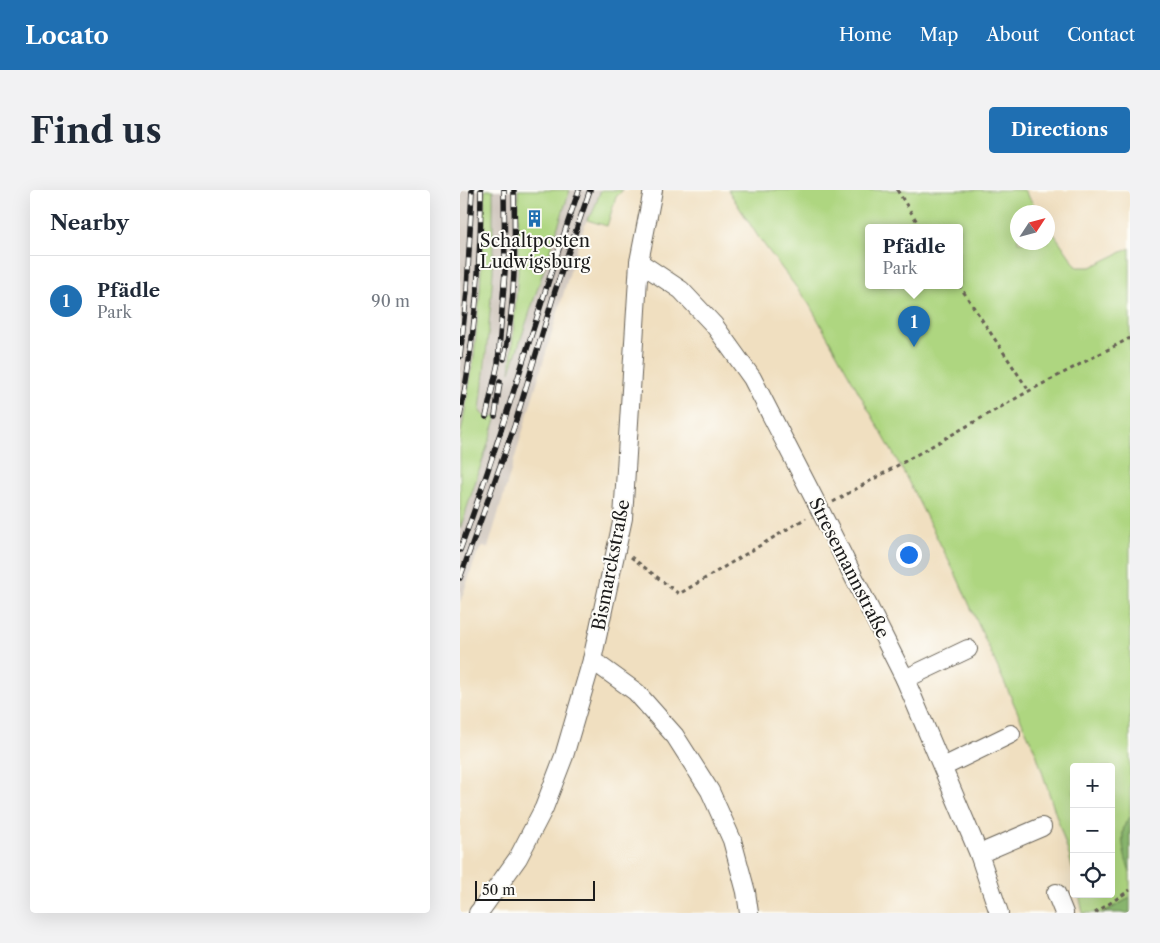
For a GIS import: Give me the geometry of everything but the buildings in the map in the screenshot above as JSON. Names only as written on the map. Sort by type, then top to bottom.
[{"type":"street","name":"Bismarckstraße","points":[[484,911],[518,858],[544,808],[564,756],[592,660],[623,518],[639,262],[653,190]]},
{"type":"street","name":"Stresemannstraße","points":[[639,262],[681,290],[714,325],[752,378],[905,679],[979,854],[999,913]]},
{"type":"street","points":[[905,679],[968,649]]},
{"type":"street","points":[[592,660],[636,692],[675,736],[710,792],[732,840],[746,892],[749,913]]},
{"type":"street","points":[[943,767],[1011,734]]},
{"type":"street","points":[[979,854],[1042,827]]},
{"type":"street","points":[[1056,893],[1064,913]]},
{"type":"path","points":[[897,190],[918,224]]},
{"type":"path","points":[[962,289],[1029,390]]},
{"type":"path","points":[[617,546],[679,594],[820,510],[1029,390],[1130,338]]},
{"type":"path","points":[[1095,913],[1130,890]]},
{"type":"shaded area","points":[[460,190],[485,190],[480,291],[474,356],[460,440]]},
{"type":"shaded area","points":[[493,190],[518,190],[518,272],[511,369],[570,190],[601,190],[592,215],[588,217],[580,238],[488,548],[483,547],[477,554],[460,603],[460,529],[497,415],[491,418],[484,416],[480,411],[486,363],[493,271]]},
{"type":"green space","points":[[485,190],[493,190],[493,271],[480,411],[489,418],[494,417],[498,413],[460,529],[460,440],[474,356],[480,291]]},
{"type":"green space","points":[[518,190],[570,190],[510,372],[518,272]]},
{"type":"green space","points":[[601,190],[623,190],[616,197],[607,226],[587,220],[592,214]]},
{"type":"green space","points":[[728,190],[1024,190],[1034,205],[1010,205],[1010,250],[1055,250],[1055,235],[1077,267],[1091,267],[1130,248],[1130,817],[1123,830],[1123,837],[1130,874],[1130,898],[1102,913],[1083,913],[1080,898],[1115,898],[1115,763],[1070,763],[1070,859],[1036,753],[957,577],[903,471],[809,304],[759,238]]},
{"type":"green space","points":[[1130,817],[1130,872],[1124,851],[1123,836],[1126,822]]},
{"type":"green space","points":[[1130,898],[1130,913],[1102,913]]},
{"type":"railway","points":[[460,357],[467,291],[472,190]]},
{"type":"railway","points":[[460,417],[476,304],[481,190]]},
{"type":"railway","points":[[486,417],[498,363],[505,271],[504,190]]},
{"type":"railway","points":[[504,359],[513,296],[514,190]]},
{"type":"railway","points":[[460,550],[491,461],[579,190]]},
{"type":"railway","points":[[460,578],[514,427],[555,291],[590,190]]},
{"type":"railway","points":[[495,416],[500,382]]},
{"type":"place","name":"Schaltposten Ludwigsburg","points":[[535,218]]},
{"type":"place","name":"Pfädle","points":[[914,347]]}]
